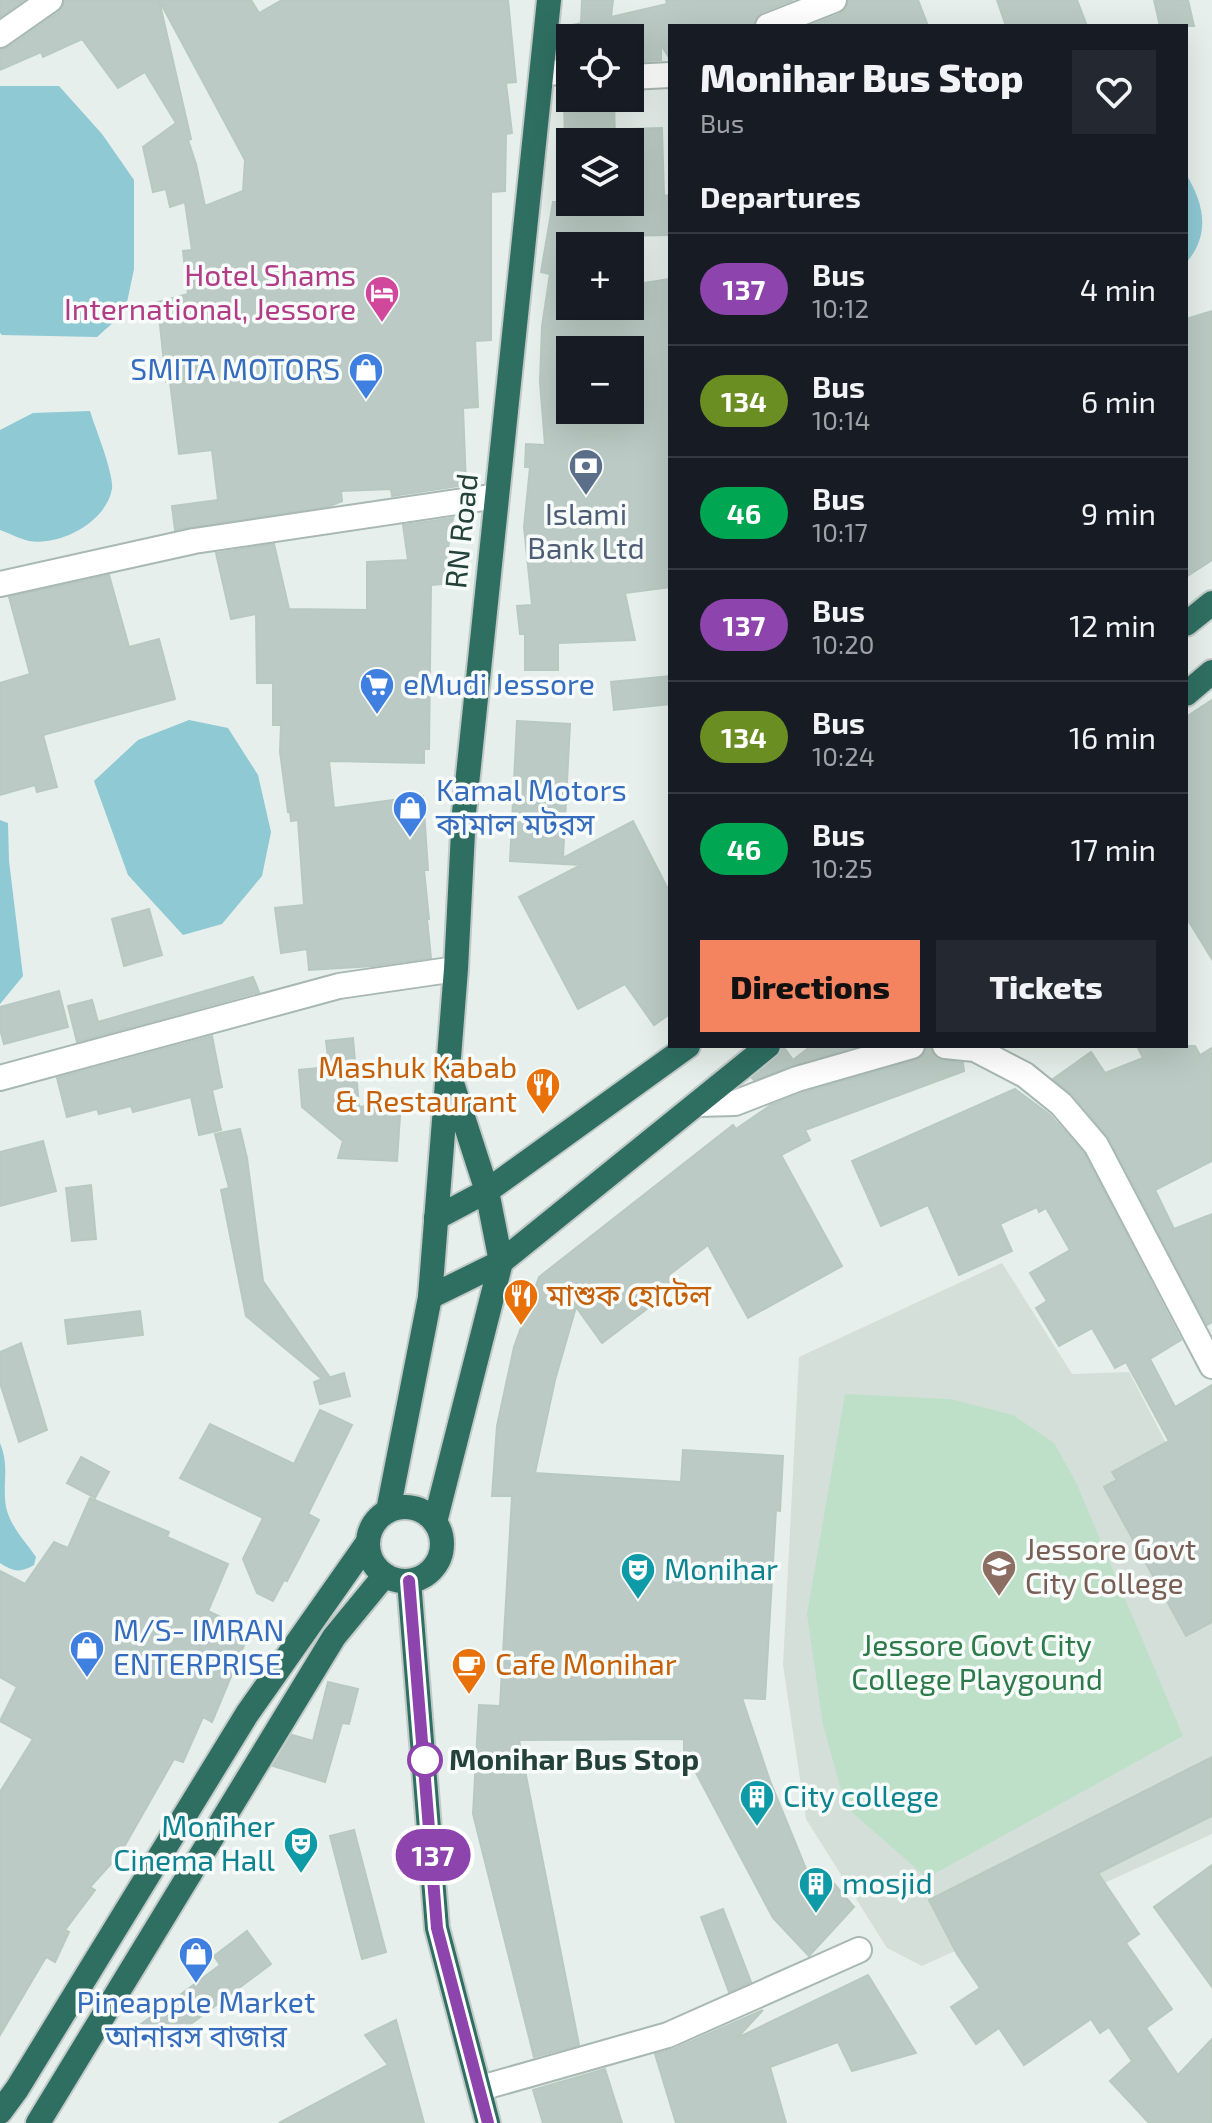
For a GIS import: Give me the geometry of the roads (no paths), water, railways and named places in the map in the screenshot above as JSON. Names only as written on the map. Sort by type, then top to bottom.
[{"type":"highway","name":"RN Road","points":[[388,1511],[430,1297],[456,969],[464,813],[549,0]]},
{"type":"highway","points":[[1188,622],[1212,603]]},
{"type":"highway","points":[[1188,692],[1212,672]]},
{"type":"highway","points":[[436,1218],[487,1191],[685,1048]]},
{"type":"highway","points":[[430,1297],[501,1262],[766,1048]]},
{"type":"highway","name":"RN Road","points":[[448,1070],[487,1191],[501,1262]]},
{"type":"highway","points":[[435,1522],[501,1262]]},
{"type":"highway","points":[[401,1507],[413,1508],[435,1522],[441,1534],[442,1547],[439,1559],[422,1578],[396,1580],[375,1566],[369,1555],[371,1529],[378,1518],[388,1511],[401,1507]]},
{"type":"highway","points":[[0,2112],[247,1714],[368,1542]]},
{"type":"highway","points":[[38,2123],[334,1637],[385,1575]]},
{"type":"highway","points":[[409,1581],[437,1928],[488,2123]]},
{"type":"street","points":[[0,35],[50,0]]},
{"type":"street","points":[[773,24],[834,0]]},
{"type":"street","points":[[542,72],[556,72]]},
{"type":"street","points":[[644,78],[668,81]]},
{"type":"street","points":[[0,584],[194,541],[497,496]]},
{"type":"street","points":[[0,1078],[339,986],[456,969]]},
{"type":"street","points":[[698,1104],[735,1103],[797,1079],[905,1048]]},
{"type":"street","points":[[965,1048],[975,1049],[1025,1075],[1061,1104],[1096,1145],[1212,1366]]},
{"type":"street","points":[[481,2088],[668,2035],[859,1950]]},
{"type":"water","points":[[0,86],[59,86],[102,134],[134,180],[134,269],[125,312],[97,337],[0,333]]},
{"type":"water","points":[[1188,178],[1197,196],[1202,219],[1202,230],[1188,260]]},
{"type":"water","points":[[90,411],[112,482],[108,501],[101,512],[80,529],[55,540],[29,541],[0,530],[0,430],[33,413]]},
{"type":"water","points":[[189,720],[228,728],[258,775],[271,832],[262,876],[222,924],[183,935],[128,875],[94,781],[138,740]]},
{"type":"water","points":[[0,820],[8,823],[9,861],[23,976],[0,1004]]},
{"type":"water","points":[[0,1443],[5,1460],[8,1514],[36,1557],[34,1565],[21,1570],[13,1570],[0,1563]]},
{"type":"place","name":"Hotel Shams International, Jessore","points":[[382,324]]},
{"type":"place","name":"SMITA MOTORS","points":[[366,401]]},
{"type":"place","name":"Islami Bank Ltd","points":[[586,497]]},
{"type":"place","name":"eMudi Jessore","points":[[377,716]]},
{"type":"place","name":"Kamal Motors কামাল মটরস","points":[[410,839]]},
{"type":"place","name":"Mashuk Kabab & Restaurant","points":[[543,1116]]},
{"type":"place","name":"মাশুক হোটেল","points":[[521,1327]]},
{"type":"place","name":"Jessore Govt City College","points":[[999,1598]]},
{"type":"place","name":"Monihar","points":[[638,1601]]},
{"type":"place","name":"M/S- IMRAN ENTERPRISE","points":[[87,1679]]},
{"type":"place","name":"Cafe Monihar","points":[[469,1696]]},
{"type":"place","name":"Monihar Bus Stop","points":[[425,1760]]},
{"type":"place","name":"City college","points":[[757,1828]]},
{"type":"place","name":"Moniher Cinema Hall","points":[[301,1875]]},
{"type":"place","name":"mosjid","points":[[816,1915]]},
{"type":"place","name":"Pineapple Market আনারস বাজার","points":[[196,1985]]},
{"type":"park label","name":"Jessore Govt City College Playgound","points":[[977,1663]]}]
